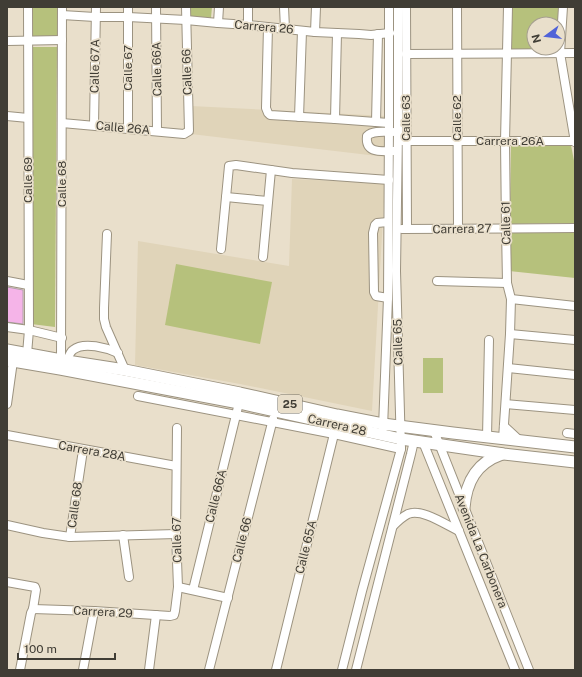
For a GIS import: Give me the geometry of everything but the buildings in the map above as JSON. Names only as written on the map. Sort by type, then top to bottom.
[{"type":"main road","name":"Carrera 28","points":[[7,350],[64,361],[125,370],[240,393],[337,415],[383,430],[401,444],[418,442],[439,444],[504,454],[575,462]]},
{"type":"main road","name":"Carrera 28","points":[[10,360],[60,368],[275,410],[335,429],[383,430],[400,427],[575,447]]},
{"type":"main road","points":[[464,508],[468,484],[474,474],[489,460],[504,454]]},
{"type":"street","name":"Calle 69","points":[[27,354],[29,330],[28,7]]},
{"type":"street","name":"Calle 67A","points":[[94,125],[96,7]]},
{"type":"street","name":"Calle 67","points":[[128,7],[128,129]]},
{"type":"street","name":"Calle 66A","points":[[156,7],[157,131]]},
{"type":"street","name":"Calle 66","points":[[184,134],[189,131],[186,7]]},
{"type":"street","points":[[218,23],[219,7]]},
{"type":"street","points":[[248,7],[248,25]]},
{"type":"street","points":[[284,7],[285,29]]},
{"type":"street","points":[[316,7],[316,32]]},
{"type":"street","name":"Calle 65","points":[[342,670],[401,444],[396,270],[397,229],[392,129],[389,7]]},
{"type":"street","name":"Calle 65","points":[[383,430],[388,298],[389,180],[393,151],[398,141],[392,129],[398,7]]},
{"type":"street","name":"Calle 63","points":[[406,7],[407,229]]},
{"type":"street","name":"Calle 62","points":[[457,7],[458,229]]},
{"type":"street","name":"Calle 61","points":[[503,439],[511,299],[507,280],[506,228],[508,7]]},
{"type":"street","name":"Carrera 26","points":[[62,11],[96,17],[186,20],[316,32],[359,34],[378,34],[390,32]]},
{"type":"street","name":"Calle 68","points":[[62,11],[62,338],[64,361]]},
{"type":"street","points":[[268,27],[266,108],[270,115],[376,122],[392,129]]},
{"type":"street","points":[[299,117],[302,31]]},
{"type":"street","points":[[335,119],[338,33]]},
{"type":"street","points":[[376,122],[378,34]]},
{"type":"street","points":[[7,41],[62,40]]},
{"type":"street","points":[[406,54],[526,54]]},
{"type":"street","points":[[560,56],[575,142]]},
{"type":"street","points":[[7,116],[28,118]]},
{"type":"street","name":"Calle 26A","points":[[62,123],[184,134]]},
{"type":"street","points":[[392,129],[370,133],[366,136],[366,139],[368,147],[371,149],[393,151]]},
{"type":"street","name":"Carrera 26A","points":[[398,141],[575,142]]},
{"type":"street","points":[[221,249],[229,166],[236,165],[292,173],[389,180]]},
{"type":"street","points":[[263,257],[271,170]]},
{"type":"street","points":[[226,197],[268,201]]},
{"type":"street","points":[[388,222],[377,223],[375,225],[373,233],[373,276],[374,292],[376,296],[388,298]]},
{"type":"street","name":"Carrera 27","points":[[397,229],[575,228]]},
{"type":"street","points":[[107,234],[104,319],[125,370]]},
{"type":"street","points":[[437,281],[507,280]]},
{"type":"street","points":[[7,281],[28,285]]},
{"type":"street","points":[[511,299],[575,306]]},
{"type":"street","points":[[7,327],[29,330],[62,338]]},
{"type":"street","points":[[510,334],[575,340]]},
{"type":"street","points":[[487,437],[489,340]]},
{"type":"street","points":[[64,361],[73,350],[80,346],[100,346],[118,353]]},
{"type":"street","points":[[7,404],[10,360]]},
{"type":"street","points":[[508,368],[575,375]]},
{"type":"street","points":[[138,396],[272,422],[335,429],[401,444]]},
{"type":"street","name":"Calle 66A","points":[[193,590],[239,403]]},
{"type":"street","points":[[506,404],[575,410]]},
{"type":"street","name":"Calle 66","points":[[209,670],[275,410]]},
{"type":"street","points":[[504,426],[519,440]]},
{"type":"street","name":"Calle 67","points":[[174,615],[178,587],[176,534],[177,428]]},
{"type":"street","name":"Calle 65A","points":[[276,670],[335,429]]},
{"type":"street","name":"Avenida La Carbonera","points":[[434,431],[529,670]]},
{"type":"street","name":"Carrera 28A","points":[[7,435],[176,466]]},
{"type":"street","points":[[356,670],[409,461],[418,442]]},
{"type":"street","name":"Avenida La Carbonera","points":[[418,442],[459,531],[515,670]]},
{"type":"street","name":"Calle 68","points":[[70,537],[83,450]]},
{"type":"street","points":[[392,527],[408,514],[414,513],[428,516],[459,531]]},
{"type":"street","points":[[7,525],[70,537],[176,534]]},
{"type":"street","points":[[122,535],[129,577]]},
{"type":"street","points":[[7,582],[35,586],[36,590],[20,670]]},
{"type":"street","points":[[178,587],[228,598]]},
{"type":"street","name":"Carrera 29","points":[[33,609],[174,615]]},
{"type":"street","points":[[83,670],[94,611]]},
{"type":"street","points":[[149,670],[156,614]]},
{"type":"shaded area","points":[[191,106],[387,116],[386,157],[191,134]]},
{"type":"shaded area","points":[[292,179],[385,183],[372,411],[240,384],[135,365],[138,241],[289,266]]},
{"type":"green space","points":[[32,7],[60,7],[60,37],[32,37]]},
{"type":"green space","points":[[191,7],[212,7],[211,18],[191,16]]},
{"type":"green space","points":[[510,7],[559,7],[558,16],[526,16],[526,51],[509,51]]},
{"type":"green space","points":[[32,47],[57,47],[55,327],[31,324]]},
{"type":"green space","points":[[511,145],[571,145],[575,166],[575,223],[510,224]]},
{"type":"green space","points":[[512,231],[575,232],[575,278],[509,271]]},
{"type":"green space","points":[[176,264],[272,282],[260,344],[165,325]]},
{"type":"green space","points":[[423,358],[443,358],[443,393],[423,393]]}]
